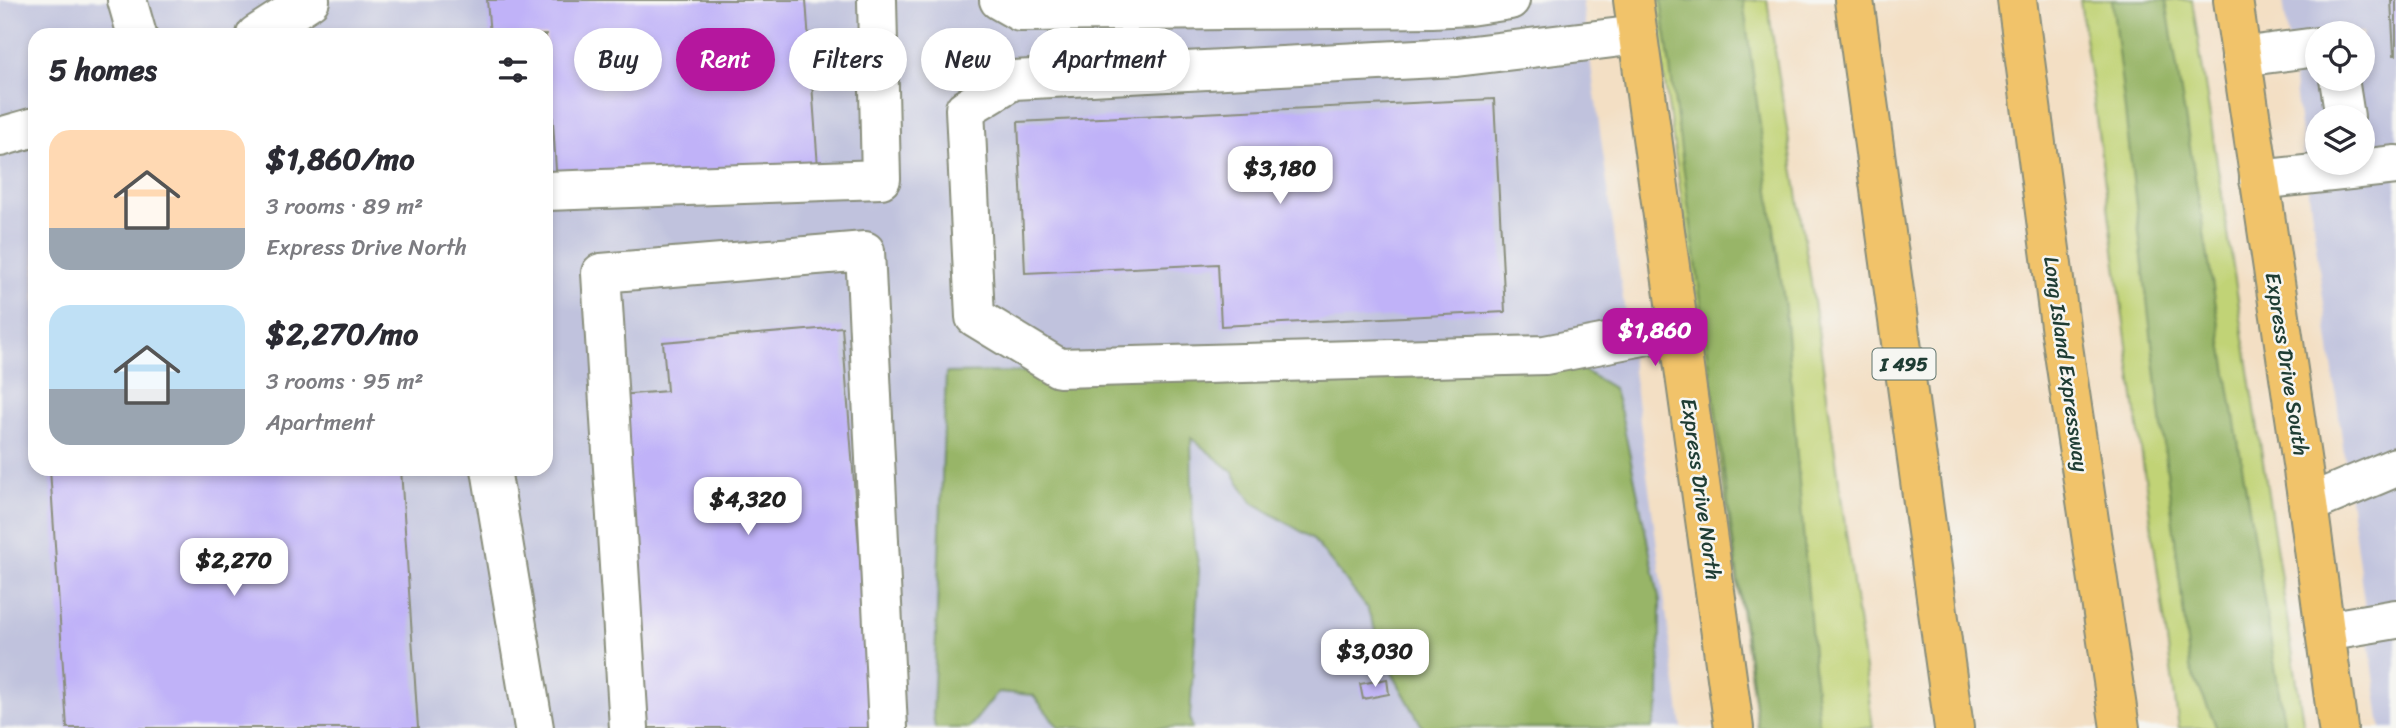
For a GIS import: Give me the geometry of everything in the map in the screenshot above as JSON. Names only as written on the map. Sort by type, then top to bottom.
[{"type":"main road","name":"Long Island Expressway","points":[[2017,0],[2061,333],[2120,728]]},
{"type":"main road","name":"Express Drive South","points":[[2233,0],[2308,504],[2338,728]]},
{"type":"main road","name":"I 495","points":[[1854,2],[1954,728]]},
{"type":"main road","name":"Express Drive North","points":[[1636,18],[1734,728]]},
{"type":"street","points":[[127,0],[135,28]]},
{"type":"street","points":[[553,191],[881,179],[877,0]]},
{"type":"street","points":[[999,0],[1020,12],[1432,8],[1509,0]]},
{"type":"street","points":[[274,28],[304,16]]},
{"type":"street","points":[[1636,18],[1456,57],[1013,79],[965,109],[975,317],[1059,368],[1545,355],[1679,329]]},
{"type":"street","points":[[2241,57],[2305,49]]},
{"type":"street","points":[[0,137],[28,129]]},
{"type":"street","points":[[2375,165],[2396,165]]},
{"type":"street","points":[[2259,180],[2305,173]]},
{"type":"street","points":[[629,728],[601,273],[864,251],[888,728]]},
{"type":"street","points":[[2308,504],[2396,467]]},
{"type":"street","points":[[492,476],[534,728]]},
{"type":"street","points":[[2325,631],[2396,619]]},
{"type":"shaded area","points":[[0,0],[1582,0],[1682,728],[0,728]]},
{"type":"shaded area","points":[[2283,0],[2396,0],[2396,728],[2381,728],[2307,175],[2375,175],[2375,105],[2305,105],[2305,163]]},
{"type":"green space","points":[[1653,0],[1767,0],[1815,308],[1873,728],[1758,728]]},
{"type":"green space","points":[[1661,0],[1743,0],[1785,308],[1819,728],[1758,728]]},
{"type":"green space","points":[[2080,0],[2192,0],[2304,728],[2179,728]]},
{"type":"green space","points":[[2112,0],[2166,0],[2285,728],[2217,728],[2190,668]]},
{"type":"green space","points":[[1445,367],[1581,369],[1613,388],[1621,413],[1660,602],[1659,704],[1652,728],[1423,728],[1390,669],[1367,608],[1312,538],[1252,502],[1231,470],[1191,438],[1193,536],[1199,569],[1190,718],[1192,728],[1059,728],[1033,695],[998,692],[969,728],[935,728],[933,714],[946,373]]},
{"type":"building","points":[[487,0],[806,0],[808,28],[789,28],[789,91],[813,91],[818,167],[557,186],[553,122],[553,28],[489,28]]},
{"type":"building","points":[[2391,0],[2396,0],[2396,55],[2394,55]]},
{"type":"building","points":[[1494,99],[1505,312],[1221,326],[1218,264],[1025,273],[1018,122]]},
{"type":"building","points":[[842,327],[873,728],[645,728],[619,395],[667,391],[663,342]]},
{"type":"building","points":[[50,476],[401,476],[418,728],[67,728]]},
{"type":"building","points":[[1387,679],[1389,694],[1363,699],[1360,684]]}]
